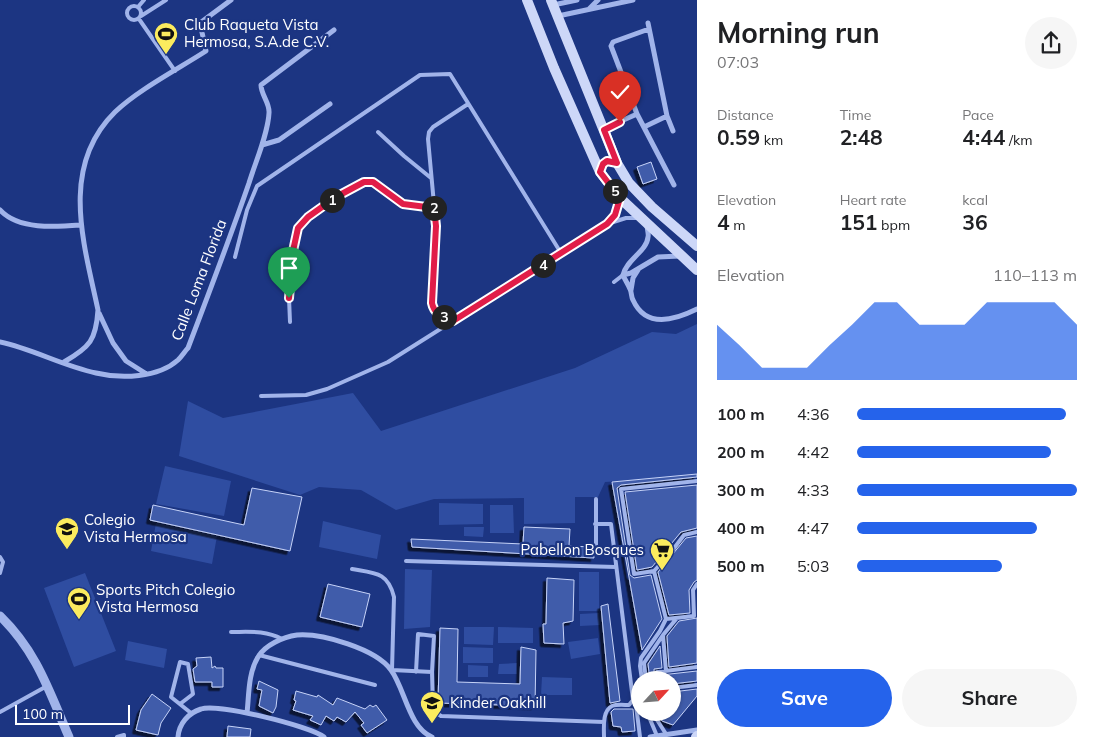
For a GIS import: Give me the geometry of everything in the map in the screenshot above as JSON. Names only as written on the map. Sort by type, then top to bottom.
[{"type":"main road","points":[[527,0],[554,68],[600,172],[620,198],[697,270]]},
{"type":"main road","points":[[552,2],[617,163],[629,183],[652,207],[697,246]]},
{"type":"main road","points":[[588,144],[602,149],[605,146],[605,134]]},
{"type":"main road","points":[[600,172],[603,164],[607,161],[617,163]]},
{"type":"street","points":[[146,373],[126,360],[113,343],[98,310],[80,225],[82,175],[89,147],[114,112],[132,98],[206,51],[200,22],[231,0]]},
{"type":"street","points":[[552,2],[577,0]]},
{"type":"street","points":[[589,8],[598,0]]},
{"type":"street","points":[[558,16],[633,0]]},
{"type":"street","points":[[674,131],[667,116],[649,26],[613,42],[611,46],[637,114],[674,185]]},
{"type":"street","name":"Calle Loma Florida","points":[[0,342],[96,373],[118,376],[146,373],[165,368],[178,360],[188,348],[227,246],[262,144],[269,113],[261,91],[261,84],[334,30]]},
{"type":"street","points":[[262,144],[279,140],[330,104]]},
{"type":"street","points":[[605,134],[637,114]]},
{"type":"street","points":[[644,127],[667,116]]},
{"type":"street","points":[[0,210],[16,220],[36,225],[57,227],[80,225]]},
{"type":"street","points":[[631,290],[623,275],[625,267],[647,243],[648,237],[643,221]]},
{"type":"street","points":[[623,275],[627,275],[658,257],[681,256]]},
{"type":"street","points":[[638,269],[633,278],[632,300],[646,317],[674,319],[697,309]]},
{"type":"street","points":[[64,362],[82,352],[90,344],[95,335],[98,310]]},
{"type":"street","points":[[0,616],[15,631],[38,664],[69,737]]},
{"type":"street","points":[[247,713],[253,666],[259,655],[269,646],[282,639],[297,635],[331,639],[379,658],[392,670],[417,725],[425,734],[432,737]]},
{"type":"street","points":[[178,737],[183,722],[191,713],[202,708],[211,707],[247,713],[307,728],[324,737]]},
{"type":"street","points":[[650,737],[697,730]]},
{"type":"lane","points":[[138,7],[144,0]]},
{"type":"lane","points":[[138,7],[132,6],[127,10],[128,17],[133,20],[140,17],[166,0]]},
{"type":"lane","points":[[138,7],[141,11],[140,17],[175,72]]},
{"type":"lane","points":[[235,257],[247,210],[257,186],[420,75],[450,74],[561,253]]},
{"type":"lane","points":[[453,321],[440,316],[435,311],[432,303],[436,226],[428,139],[429,132],[433,127],[468,104]]},
{"type":"lane","points":[[378,132],[431,178]]},
{"type":"lane","points":[[290,322],[290,282],[293,251],[298,228],[308,217],[336,197],[364,182],[373,182],[403,204],[434,208]]},
{"type":"lane","points":[[607,224],[615,215],[620,198]]},
{"type":"lane","points":[[261,396],[306,395],[327,389],[388,362],[607,224],[626,218],[643,221]]},
{"type":"lane","points":[[614,282],[623,275]]},
{"type":"lane","points":[[697,481],[621,489],[634,574],[654,571],[684,535],[697,532]]},
{"type":"lane","points":[[596,500],[596,544]]},
{"type":"lane","points":[[596,524],[611,524],[633,700],[629,705],[612,707],[604,722],[604,737]]},
{"type":"lane","points":[[0,557],[3,562],[0,573]]},
{"type":"lane","points":[[406,561],[616,566]]},
{"type":"lane","points":[[352,569],[377,573],[385,578],[391,586],[394,597],[392,670],[432,672]]},
{"type":"lane","points":[[641,671],[641,658],[660,632],[666,619],[654,571]]},
{"type":"lane","points":[[666,619],[696,617],[693,590],[697,584]]},
{"type":"lane","points":[[624,613],[640,737]]},
{"type":"lane","points":[[644,671],[644,662],[678,618]]},
{"type":"lane","points":[[231,632],[262,632],[282,639]]},
{"type":"lane","points":[[416,672],[418,634],[434,636],[433,707],[435,712],[441,716],[604,722]]},
{"type":"lane","points":[[663,635],[666,670]]},
{"type":"lane","points":[[259,655],[375,685]]},
{"type":"lane","points":[[180,704],[193,694],[188,664],[180,662],[171,696],[180,704],[191,713]]},
{"type":"lane","points":[[662,671],[697,667]]},
{"type":"lane","points":[[681,687],[697,685]]},
{"type":"lane","points":[[0,712],[47,686]]},
{"type":"lane","points":[[651,721],[657,736]]},
{"type":"lane","points":[[658,721],[666,734]]},
{"type":"lane","points":[[117,737],[124,735],[124,737]]},
{"type":"shaded area","points":[[697,324],[697,476],[605,482],[598,497],[575,497],[575,523],[524,524],[524,498],[434,499],[396,510],[361,490],[319,487],[300,495],[179,456],[188,401],[223,418],[353,393],[381,431],[575,368],[652,332],[676,334]]},
{"type":"shaded area","points":[[165,466],[231,481],[224,516],[156,504]]},
{"type":"shaded area","points":[[439,503],[483,504],[483,524],[439,525]]},
{"type":"shaded area","points":[[490,505],[513,505],[514,533],[490,533]]},
{"type":"shaded area","points":[[323,521],[381,535],[377,559],[319,547]]},
{"type":"shaded area","points":[[156,523],[217,536],[212,564],[151,551]]},
{"type":"shaded area","points":[[464,527],[484,527],[483,537],[464,536]]},
{"type":"shaded area","points":[[405,569],[432,570],[430,627],[404,629]]},
{"type":"shaded area","points":[[579,572],[599,572],[599,611],[579,611]]},
{"type":"shaded area","name":"Sports Pitch Colegio Vista Hermosa","points":[[85,573],[116,651],[74,667],[44,588]]},
{"type":"shaded area","points":[[599,613],[600,625],[580,626],[580,614]]},
{"type":"shaded area","points":[[464,627],[494,627],[493,645],[464,644]]},
{"type":"shaded area","points":[[498,627],[533,628],[533,643],[498,643]]},
{"type":"shaded area","points":[[598,638],[600,654],[571,659],[568,642]]},
{"type":"shaded area","points":[[128,641],[167,649],[164,668],[125,660]]},
{"type":"shaded area","points":[[463,647],[493,648],[493,663],[463,663]]},
{"type":"shaded area","points":[[517,663],[517,674],[498,674],[499,664]]},
{"type":"shaded area","points":[[468,665],[488,666],[488,677],[468,677]]},
{"type":"shaded area","points":[[542,677],[572,678],[572,695],[541,695]]},
{"type":"building","points":[[651,162],[657,179],[643,184],[637,167]]},
{"type":"building","points":[[697,474],[697,477],[621,485],[617,488],[630,575],[634,578],[651,575],[662,619],[642,650],[612,482]]},
{"type":"building","points":[[697,485],[697,528],[681,532],[652,567],[637,570],[625,492]]},
{"type":"building","points":[[252,488],[302,497],[290,551],[150,520],[153,505],[244,525]]},
{"type":"building","points":[[524,527],[570,529],[569,546],[593,547],[594,558],[412,547],[411,539],[523,544]]},
{"type":"building","points":[[697,536],[697,580],[689,590],[690,613],[669,615],[658,572],[686,538]]},
{"type":"building","points":[[547,578],[574,580],[573,621],[563,623],[564,644],[544,643],[543,624],[546,624]]},
{"type":"building","points":[[328,584],[370,594],[362,627],[320,617]]},
{"type":"building","points":[[608,604],[620,701],[610,703],[601,606]]},
{"type":"building","points":[[697,618],[697,663],[669,667],[667,636],[679,621]]},
{"type":"building","points":[[440,628],[458,629],[457,682],[520,684],[521,647],[536,650],[535,706],[438,703]]},
{"type":"building","points":[[660,646],[662,668],[649,671],[648,664]]},
{"type":"building","points":[[211,657],[212,668],[215,666],[216,668],[223,668],[223,687],[212,687],[212,682],[195,682],[193,669],[197,666],[196,658]]},
{"type":"building","points":[[697,671],[697,681],[681,683],[681,673]]},
{"type":"building","points":[[259,681],[278,690],[276,707],[273,713],[259,706],[262,690],[257,689]]},
{"type":"building","points":[[697,689],[697,696],[681,715],[681,691]]},
{"type":"building","points":[[296,691],[317,697],[318,695],[333,705],[337,698],[365,709],[370,705],[373,707],[376,705],[387,720],[367,733],[361,725],[364,723],[355,712],[346,722],[337,717],[334,721],[326,716],[321,725],[310,720],[313,716],[293,710],[296,701],[294,700]]},
{"type":"building","points":[[152,694],[171,708],[161,723],[158,735],[136,730],[141,710]]},
{"type":"building","points":[[614,709],[631,709],[631,721],[634,721],[635,731],[622,732],[621,727],[613,726],[611,712]]},
{"type":"building","points":[[662,721],[676,721],[673,725]]},
{"type":"building","points":[[228,726],[251,729],[250,737],[227,737]]},
{"type":"place","name":"Club Raqueta Vista Hermosa, S.A.de C.V.","points":[[166,55]]},
{"type":"place","name":"Colegio Vista Hermosa","points":[[67,550]]},
{"type":"place","name":"Pabellon Bosques","points":[[662,571]]},
{"type":"place","name":"Sports Pitch Colegio Vista Hermosa","points":[[79,620]]},
{"type":"place","name":"Kinder Oakhill","points":[[432,724]]},
{"type":"route","points":[[289,298],[293,251],[298,228],[308,217],[336,197],[364,182],[373,182],[403,204],[434,208],[436,226],[432,303],[433,308],[440,316],[453,321],[607,224],[615,215],[620,198],[600,172],[603,164],[607,161],[617,163],[604,130],[620,122]]}]
